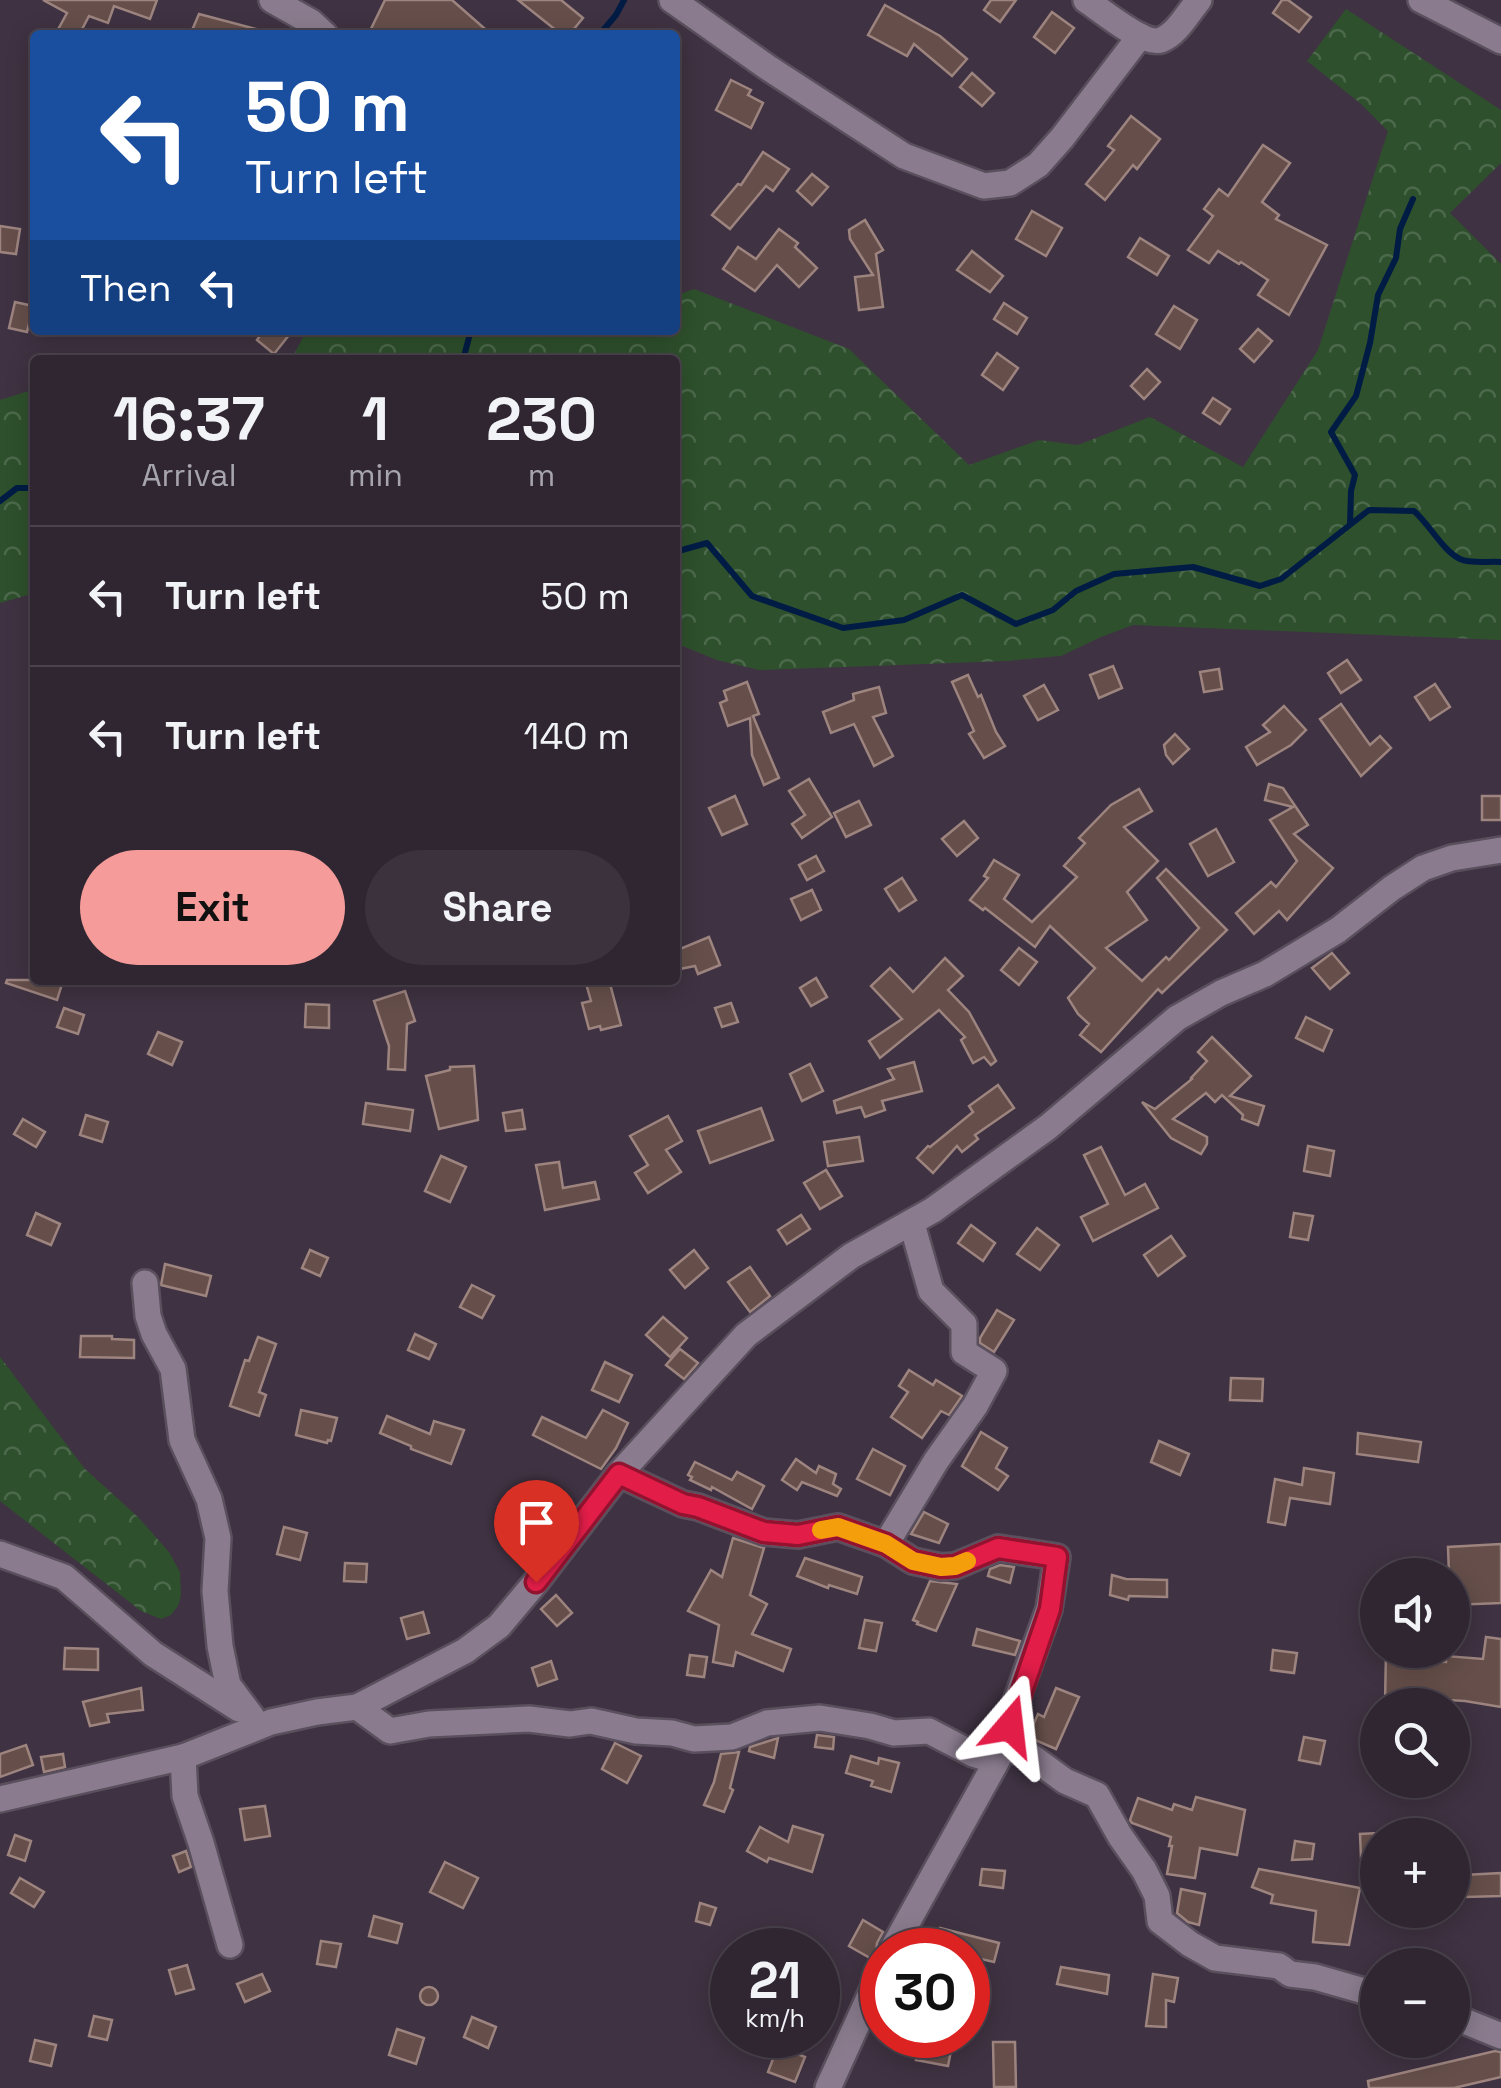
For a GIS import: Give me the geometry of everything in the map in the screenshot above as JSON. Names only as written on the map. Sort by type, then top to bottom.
[{"type":"street","points":[[272,0],[320,30]]},
{"type":"street","points":[[672,0],[767,68],[904,156],[984,186],[1010,183],[1038,164],[1140,36]]},
{"type":"street","points":[[1086,0],[1152,41],[1164,39],[1178,28],[1198,0]]},
{"type":"street","points":[[1421,0],[1501,41]]},
{"type":"street","points":[[0,1799],[183,1756],[262,1720],[357,1708],[465,1651],[499,1626],[619,1474],[746,1336],[851,1256],[912,1224],[1048,1127],[1177,1018],[1266,974],[1338,930],[1424,868],[1452,858],[1501,850]]},
{"type":"street","points":[[886,1544],[994,1371],[964,1352],[964,1324],[931,1291],[912,1224]]},
{"type":"street","points":[[146,1283],[148,1316],[174,1369],[182,1440],[209,1498],[218,1538],[215,1591],[228,1685],[262,1720]]},
{"type":"street","points":[[619,1474],[683,1504],[764,1532],[798,1535],[838,1527],[886,1544],[913,1561],[941,1567],[955,1566],[998,1548],[1057,1557],[1050,1609],[1000,1754],[904,1928]]},
{"type":"street","points":[[0,1554],[64,1577],[153,1654],[262,1720]]},
{"type":"street","points":[[357,1708],[390,1731],[429,1724],[529,1719],[570,1724],[590,1721],[694,1739],[732,1737],[768,1723],[820,1718],[894,1733],[929,1732],[974,1754],[1028,1754],[1065,1781],[1097,1795],[1144,1870],[1156,1896],[1160,1921],[1190,1944],[1215,1958],[1279,1966],[1290,1974],[1360,1989]]},
{"type":"street","points":[[183,1756],[185,1796],[230,1945]]},
{"type":"street","points":[[828,2088],[860,2017]]},
{"type":"street","points":[[1470,2023],[1501,2036]]},
{"type":"green space","points":[[1346,9],[1501,110],[1501,163],[1450,213],[1501,264],[1501,640],[1133,625],[1061,656],[759,670],[717,660],[680,645],[680,355],[294,355],[304,335],[680,335],[680,294],[694,289],[849,349],[969,465],[1039,440],[1078,445],[1150,417],[1243,467],[1318,350],[1388,131],[1307,61]]},
{"type":"green space","points":[[30,391],[30,594],[0,603],[0,400]]},
{"type":"green space","points":[[0,1357],[85,1469],[138,1517],[169,1552],[180,1572],[181,1595],[171,1615],[161,1619],[141,1611],[0,1501]]},
{"type":"building","points":[[43,0],[157,0],[150,19],[114,6],[108,23],[89,16],[82,30],[58,30],[67,13]]},
{"type":"building","points":[[385,0],[452,0],[486,30],[370,30]]},
{"type":"building","points":[[518,0],[561,0],[583,18],[573,30],[556,30]]},
{"type":"building","points":[[991,0],[1016,0],[1000,22],[984,10]]},
{"type":"building","points":[[1282,0],[1288,0],[1311,17],[1299,32],[1273,13]]},
{"type":"building","points":[[885,5],[940,36],[967,59],[952,76],[914,44],[907,56],[868,35]]},
{"type":"building","points":[[1052,12],[1074,28],[1055,53],[1034,37]]},
{"type":"building","points":[[199,14],[256,29],[256,30],[192,30]]},
{"type":"building","points":[[972,73],[994,93],[982,106],[960,87]]},
{"type":"building","points":[[731,80],[751,90],[748,95],[763,103],[751,128],[716,110]]},
{"type":"building","points":[[1131,116],[1160,139],[1137,169],[1133,165],[1105,200],[1086,184],[1114,150],[1108,146]]},
{"type":"building","points":[[1263,145],[1290,163],[1262,202],[1279,215],[1276,219],[1327,245],[1289,315],[1258,295],[1268,280],[1241,262],[1218,251],[1209,263],[1188,250],[1213,216],[1204,209],[1219,189],[1228,196]]},
{"type":"building","points":[[763,152],[789,169],[773,191],[766,186],[730,229],[712,215],[741,185]]},
{"type":"building","points":[[812,174],[828,187],[812,205],[797,191]]},
{"type":"building","points":[[1032,211],[1062,228],[1046,256],[1016,239]]},
{"type":"building","points":[[865,220],[883,250],[876,254],[883,307],[859,310],[855,277],[873,275],[850,239],[849,230]]},
{"type":"building","points":[[0,226],[20,229],[16,254],[0,252]]},
{"type":"building","points":[[779,229],[798,243],[795,247],[817,268],[799,287],[777,265],[755,291],[723,269],[738,247],[756,259]]},
{"type":"building","points":[[1140,238],[1169,256],[1157,275],[1128,257]]},
{"type":"building","points":[[972,251],[1003,276],[990,292],[957,270]]},
{"type":"building","points":[[15,302],[30,305],[27,332],[9,328]]},
{"type":"building","points":[[1004,303],[1027,318],[1017,334],[994,319]]},
{"type":"building","points":[[1174,306],[1197,320],[1180,349],[1156,334]]},
{"type":"building","points":[[1258,329],[1272,341],[1254,362],[1240,349]]},
{"type":"building","points":[[260,335],[289,335],[274,354],[257,340]]},
{"type":"building","points":[[997,353],[1018,368],[1003,390],[982,375]]},
{"type":"building","points":[[1147,369],[1160,382],[1144,399],[1131,386]]},
{"type":"building","points":[[1213,398],[1230,409],[1220,424],[1203,413]]},
{"type":"building","points":[[1347,660],[1361,680],[1341,693],[1328,673]]},
{"type":"building","points":[[1113,666],[1122,688],[1099,698],[1090,675]]},
{"type":"building","points":[[1219,669],[1222,689],[1204,692],[1200,672]]},
{"type":"building","points":[[968,675],[1005,746],[984,758],[969,734],[974,731],[952,682]]},
{"type":"building","points":[[747,682],[759,714],[753,716],[779,778],[764,785],[752,755],[750,718],[728,726],[720,703],[727,700],[724,691]]},
{"type":"building","points":[[1435,684],[1450,707],[1430,720],[1415,697]]},
{"type":"building","points":[[1044,685],[1058,710],[1038,720],[1024,696]]},
{"type":"building","points":[[879,687],[886,713],[873,717],[893,756],[874,766],[854,724],[831,733],[823,712],[854,700],[853,694]]},
{"type":"building","points":[[1341,704],[1370,745],[1380,736],[1391,748],[1361,776],[1320,719]]},
{"type":"building","points":[[1284,706],[1306,730],[1291,745],[1257,765],[1246,747],[1270,732],[1263,725]]},
{"type":"building","points":[[1175,734],[1189,749],[1173,764],[1164,745]]},
{"type":"building","points":[[809,779],[832,817],[802,838],[792,824],[805,815],[789,791]]},
{"type":"building","points":[[1269,784],[1283,788],[1308,825],[1294,834],[1333,868],[1287,920],[1279,911],[1254,934],[1236,913],[1271,882],[1276,887],[1297,861],[1270,820],[1293,807],[1265,800]]},
{"type":"building","points":[[1139,789],[1152,811],[1124,827],[1158,861],[1127,892],[1147,920],[1106,948],[1142,981],[1166,957],[1169,960],[1199,928],[1157,878],[1166,869],[1227,930],[1162,993],[1158,989],[1101,1052],[1080,1035],[1089,1024],[1068,998],[1095,968],[1050,926],[1035,947],[970,900],[988,878],[984,876],[994,860],[1019,875],[1004,899],[1032,922],[1077,877],[1064,866],[1085,843],[1079,838],[1111,805]]},
{"type":"building","points":[[735,796],[747,824],[722,835],[709,808]]},
{"type":"building","points":[[1482,796],[1501,796],[1501,820],[1482,820]]},
{"type":"building","points":[[859,801],[871,825],[846,837],[834,813]]},
{"type":"building","points":[[964,821],[978,838],[957,856],[942,839]]},
{"type":"building","points":[[1216,829],[1234,862],[1208,876],[1190,844]]},
{"type":"building","points":[[816,856],[824,871],[807,880],[799,865]]},
{"type":"building","points":[[902,878],[916,900],[899,911],[885,889]]},
{"type":"building","points":[[812,890],[821,910],[801,920],[791,899]]},
{"type":"building","points":[[709,937],[720,965],[698,974],[695,966],[680,969],[680,949]]},
{"type":"building","points":[[1019,948],[1037,962],[1019,985],[1001,970]]},
{"type":"building","points":[[1332,953],[1349,973],[1330,989],[1312,968]]},
{"type":"building","points":[[945,958],[963,976],[948,990],[969,1012],[996,1061],[991,1065],[984,1057],[973,1063],[961,1040],[965,1037],[939,1010],[880,1058],[869,1041],[902,1019],[871,986],[890,968],[913,992]]},
{"type":"building","points":[[816,978],[827,997],[811,1006],[800,988]]},
{"type":"building","points":[[30,980],[30,985],[62,985],[57,1000],[6,983]]},
{"type":"building","points":[[586,985],[610,985],[621,1025],[589,1029],[582,1003],[591,1001]]},
{"type":"building","points":[[405,991],[415,1021],[407,1024],[405,1070],[388,1069],[389,1046],[374,1001]]},
{"type":"building","points":[[731,1003],[738,1022],[722,1027],[715,1008]]},
{"type":"building","points":[[306,1004],[329,1005],[329,1028],[305,1027]]},
{"type":"building","points":[[64,1008],[84,1015],[78,1034],[57,1027]]},
{"type":"building","points":[[1306,1017],[1332,1030],[1323,1051],[1296,1038]]},
{"type":"building","points":[[158,1032],[182,1042],[172,1065],[148,1054]]},
{"type":"building","points":[[1212,1037],[1251,1076],[1230,1096],[1264,1106],[1258,1125],[1242,1119],[1243,1115],[1222,1095],[1215,1102],[1206,1093],[1173,1119],[1207,1137],[1201,1154],[1171,1138],[1142,1102],[1155,1109],[1192,1079],[1207,1061],[1198,1052]]},
{"type":"building","points":[[914,1062],[922,1091],[882,1101],[885,1110],[865,1117],[861,1107],[837,1113],[834,1101],[894,1079],[888,1069]]},
{"type":"building","points":[[810,1064],[823,1091],[802,1101],[790,1074]]},
{"type":"building","points":[[474,1066],[478,1120],[439,1129],[426,1076],[450,1067]]},
{"type":"building","points":[[998,1085],[1014,1108],[975,1135],[978,1139],[962,1152],[957,1146],[933,1173],[917,1158],[973,1112],[969,1106]]},
{"type":"building","points":[[366,1103],[413,1110],[410,1131],[363,1124]]},
{"type":"building","points":[[761,1108],[773,1140],[710,1163],[698,1131]]},
{"type":"building","points":[[522,1110],[525,1129],[506,1131],[503,1113]]},
{"type":"building","points":[[86,1115],[108,1122],[102,1142],[80,1135]]},
{"type":"building","points":[[668,1116],[682,1141],[666,1150],[681,1172],[648,1193],[635,1173],[648,1165],[630,1136]]},
{"type":"building","points":[[23,1119],[45,1132],[36,1147],[14,1134]]},
{"type":"building","points":[[859,1137],[863,1161],[828,1166],[824,1142]]},
{"type":"building","points":[[1308,1146],[1334,1151],[1330,1176],[1304,1171]]},
{"type":"building","points":[[1101,1147],[1125,1195],[1145,1184],[1158,1208],[1093,1241],[1081,1217],[1108,1204],[1084,1155]]},
{"type":"building","points":[[441,1156],[466,1167],[450,1202],[425,1191]]},
{"type":"building","points":[[559,1162],[563,1188],[595,1182],[599,1199],[545,1210],[536,1165]]},
{"type":"building","points":[[826,1170],[842,1196],[820,1209],[804,1183]]},
{"type":"building","points":[[36,1213],[60,1224],[51,1245],[27,1235]]},
{"type":"building","points":[[1294,1213],[1313,1216],[1308,1240],[1290,1237]]},
{"type":"building","points":[[801,1215],[810,1229],[787,1244],[778,1230]]},
{"type":"building","points":[[971,1225],[995,1243],[983,1261],[958,1243]]},
{"type":"building","points":[[1037,1228],[1059,1245],[1040,1270],[1017,1254]]},
{"type":"building","points":[[1171,1236],[1185,1256],[1158,1276],[1144,1255]]},
{"type":"building","points":[[310,1250],[328,1258],[320,1276],[302,1268]]},
{"type":"building","points":[[694,1250],[708,1268],[685,1288],[670,1270]]},
{"type":"building","points":[[165,1264],[211,1276],[206,1296],[161,1285]]},
{"type":"building","points":[[750,1267],[770,1296],[750,1312],[728,1282]]},
{"type":"building","points":[[472,1285],[494,1296],[482,1318],[460,1307]]},
{"type":"building","points":[[997,1310],[1014,1320],[994,1352],[980,1343],[980,1338]]},
{"type":"building","points":[[663,1317],[687,1338],[670,1357],[646,1335]]},
{"type":"building","points":[[415,1334],[436,1344],[429,1359],[408,1350]]},
{"type":"building","points":[[81,1336],[134,1340],[134,1358],[80,1357]]},
{"type":"building","points":[[258,1337],[276,1344],[259,1392],[266,1395],[259,1416],[230,1406],[245,1360],[249,1361]]},
{"type":"building","points":[[680,1349],[698,1363],[684,1379],[666,1365]]},
{"type":"building","points":[[605,1362],[632,1375],[619,1402],[592,1390]]},
{"type":"building","points":[[909,1370],[962,1396],[949,1415],[941,1411],[922,1438],[891,1417],[908,1392],[899,1386]]},
{"type":"building","points":[[1231,1378],[1263,1379],[1262,1401],[1230,1400]]},
{"type":"building","points":[[301,1410],[337,1418],[331,1441],[296,1435]]},
{"type":"building","points":[[603,1410],[628,1423],[601,1469],[533,1435],[542,1417],[586,1438]]},
{"type":"building","points":[[387,1416],[430,1434],[434,1421],[464,1430],[451,1464],[380,1433]]},
{"type":"building","points":[[981,1432],[1007,1448],[996,1468],[1008,1476],[998,1490],[962,1466]]},
{"type":"building","points":[[1358,1433],[1421,1442],[1418,1462],[1357,1454]]},
{"type":"building","points":[[1159,1441],[1189,1454],[1180,1475],[1151,1462]]},
{"type":"building","points":[[873,1449],[905,1466],[890,1495],[857,1479]]},
{"type":"building","points":[[796,1459],[816,1473],[819,1466],[836,1474],[833,1484],[841,1489],[837,1496],[802,1482],[797,1490],[782,1480]]},
{"type":"building","points":[[695,1462],[732,1480],[737,1472],[764,1486],[752,1509],[690,1480],[688,1475]]},
{"type":"building","points":[[1304,1468],[1334,1473],[1330,1504],[1290,1498],[1285,1525],[1268,1522],[1275,1479],[1302,1485]]},
{"type":"building","points":[[924,1512],[948,1524],[939,1543],[911,1534]]},
{"type":"building","points":[[284,1527],[307,1533],[300,1560],[277,1554]]},
{"type":"building","points":[[733,1538],[764,1548],[750,1595],[767,1604],[752,1634],[791,1649],[783,1671],[736,1652],[733,1666],[713,1662],[719,1625],[688,1611],[711,1570],[722,1577]]},
{"type":"building","points":[[1501,1544],[1501,1603],[1470,1604],[1470,1558],[1448,1558],[1448,1547]]},
{"type":"building","points":[[805,1558],[862,1577],[857,1594],[797,1576]]},
{"type":"building","points":[[345,1563],[367,1564],[366,1582],[344,1581]]},
{"type":"building","points":[[1000,1565],[1014,1567],[1010,1583],[988,1576],[990,1569]]},
{"type":"building","points":[[1112,1575],[1167,1580],[1167,1597],[1129,1596],[1128,1600],[1110,1595]]},
{"type":"building","points":[[930,1581],[957,1584],[936,1631],[913,1620]]},
{"type":"building","points":[[556,1595],[572,1613],[557,1626],[541,1609]]},
{"type":"building","points":[[423,1612],[429,1633],[407,1639],[401,1618]]},
{"type":"building","points":[[865,1620],[882,1623],[876,1651],[859,1648]]},
{"type":"building","points":[[977,1629],[1020,1641],[1015,1655],[973,1645]]},
{"type":"building","points":[[1486,1637],[1501,1639],[1501,1707],[1470,1702],[1470,1688],[1385,1688],[1386,1668],[1470,1668],[1470,1658],[1483,1659]]},
{"type":"building","points":[[65,1648],[98,1649],[98,1670],[64,1669]]},
{"type":"building","points":[[1273,1650],[1297,1653],[1294,1673],[1271,1670]]},
{"type":"building","points":[[690,1655],[707,1657],[704,1677],[687,1675]]},
{"type":"building","points":[[551,1661],[557,1679],[538,1686],[532,1668]]},
{"type":"building","points":[[141,1688],[143,1710],[107,1714],[109,1722],[90,1726],[83,1702]]},
{"type":"building","points":[[1056,1688],[1079,1697],[1056,1749],[1028,1737],[1038,1714],[1044,1717]]},
{"type":"building","points":[[817,1735],[834,1737],[833,1749],[815,1747]]},
{"type":"building","points":[[1304,1737],[1325,1741],[1320,1764],[1299,1760]]},
{"type":"building","points":[[778,1738],[774,1758],[749,1751],[750,1747]]},
{"type":"building","points":[[615,1743],[641,1756],[627,1783],[602,1769]]},
{"type":"building","points":[[26,1745],[33,1765],[0,1777],[0,1754]]},
{"type":"building","points":[[739,1752],[730,1788],[733,1790],[724,1812],[704,1805],[721,1754]]},
{"type":"building","points":[[63,1754],[65,1767],[44,1772],[41,1757]]},
{"type":"building","points":[[851,1756],[878,1764],[879,1758],[899,1763],[891,1792],[871,1786],[873,1781],[846,1773]]},
{"type":"building","points":[[1196,1797],[1245,1810],[1237,1855],[1200,1848],[1195,1878],[1167,1874],[1171,1837],[1132,1823],[1138,1798],[1172,1810],[1174,1804],[1192,1810]]},
{"type":"building","points":[[265,1806],[270,1836],[245,1840],[240,1809]]},
{"type":"building","points":[[793,1826],[823,1835],[812,1872],[769,1858],[767,1862],[747,1851],[760,1827],[788,1842]]},
{"type":"building","points":[[15,1835],[31,1841],[25,1861],[8,1855]]},
{"type":"building","points":[[1295,1841],[1314,1844],[1312,1859],[1292,1860]]},
{"type":"building","points":[[186,1851],[191,1867],[179,1872],[173,1856]]},
{"type":"building","points":[[445,1862],[478,1878],[463,1908],[430,1892]]},
{"type":"building","points":[[982,1869],[1005,1871],[1003,1888],[980,1885]]},
{"type":"building","points":[[1259,1869],[1360,1888],[1349,1945],[1313,1942],[1316,1911],[1271,1903],[1273,1895],[1252,1887]]},
{"type":"building","points":[[1501,1873],[1501,1896],[1470,1897],[1470,1875]]},
{"type":"building","points":[[20,1878],[44,1892],[34,1907],[11,1893]]},
{"type":"building","points":[[1181,1889],[1205,1894],[1199,1925],[1177,1913]]},
{"type":"building","points":[[700,1903],[716,1908],[710,1925],[696,1921]]},
{"type":"building","points":[[374,1916],[402,1924],[397,1943],[369,1936]]},
{"type":"building","points":[[863,1920],[876,1928],[860,1928],[860,1952],[849,1946]]},
{"type":"building","points":[[321,1941],[341,1944],[336,1967],[317,1964]]},
{"type":"building","points":[[990,1941],[999,1943],[994,1962],[990,1961]]},
{"type":"building","points":[[187,1965],[194,1989],[176,1994],[169,1970]]},
{"type":"building","points":[[1061,1967],[1109,1975],[1107,1994],[1057,1984]]},
{"type":"building","points":[[262,1974],[270,1991],[245,2002],[237,1984]]},
{"type":"building","points":[[1153,1974],[1178,1978],[1174,2002],[1166,2000],[1166,2027],[1146,2026]]},
{"type":"building","points":[[429,1987],[436,1989],[436,2003],[429,2005],[422,2003],[420,1996],[422,1989]]},
{"type":"building","points":[[94,2016],[112,2020],[107,2040],[89,2036]]},
{"type":"building","points":[[472,2017],[496,2027],[488,2048],[464,2037]]},
{"type":"building","points":[[397,2029],[424,2038],[416,2064],[389,2055]]},
{"type":"building","points":[[35,2040],[56,2045],[51,2066],[30,2061]]},
{"type":"building","points":[[993,2042],[1015,2042],[1016,2087],[994,2087]]},
{"type":"building","points":[[1501,2052],[1501,2077],[1454,2088],[1369,2088],[1368,2081]]},
{"type":"building","points":[[773,2058],[805,2058],[795,2082],[768,2072]]},
{"type":"building","points":[[916,2058],[950,2058],[948,2066]]},
{"type":"waterway","points":[[603,30],[624,0]]},
{"type":"waterway","points":[[1350,524],[1355,475],[1331,432],[1356,396],[1378,295],[1396,258],[1400,229],[1413,199]]},
{"type":"waterway","points":[[464,355],[470,335]]},
{"type":"waterway","points":[[0,501],[17,488],[30,488]]},
{"type":"waterway","points":[[680,551],[707,543],[752,596],[843,628],[904,620],[962,595],[1016,624],[1053,610],[1076,591],[1114,574],[1193,567],[1260,586],[1281,579],[1369,510],[1414,511],[1460,559],[1501,562]]},
{"type":"slow traffic","points":[[821,1530],[838,1527],[886,1544],[913,1561],[941,1567],[967,1561]]},
{"type":"route","points":[[536,1582],[619,1474],[683,1504],[764,1532],[798,1535],[838,1527],[886,1544],[913,1561],[941,1567],[955,1566],[998,1548],[1057,1557],[1050,1609],[1010,1726]]}]
